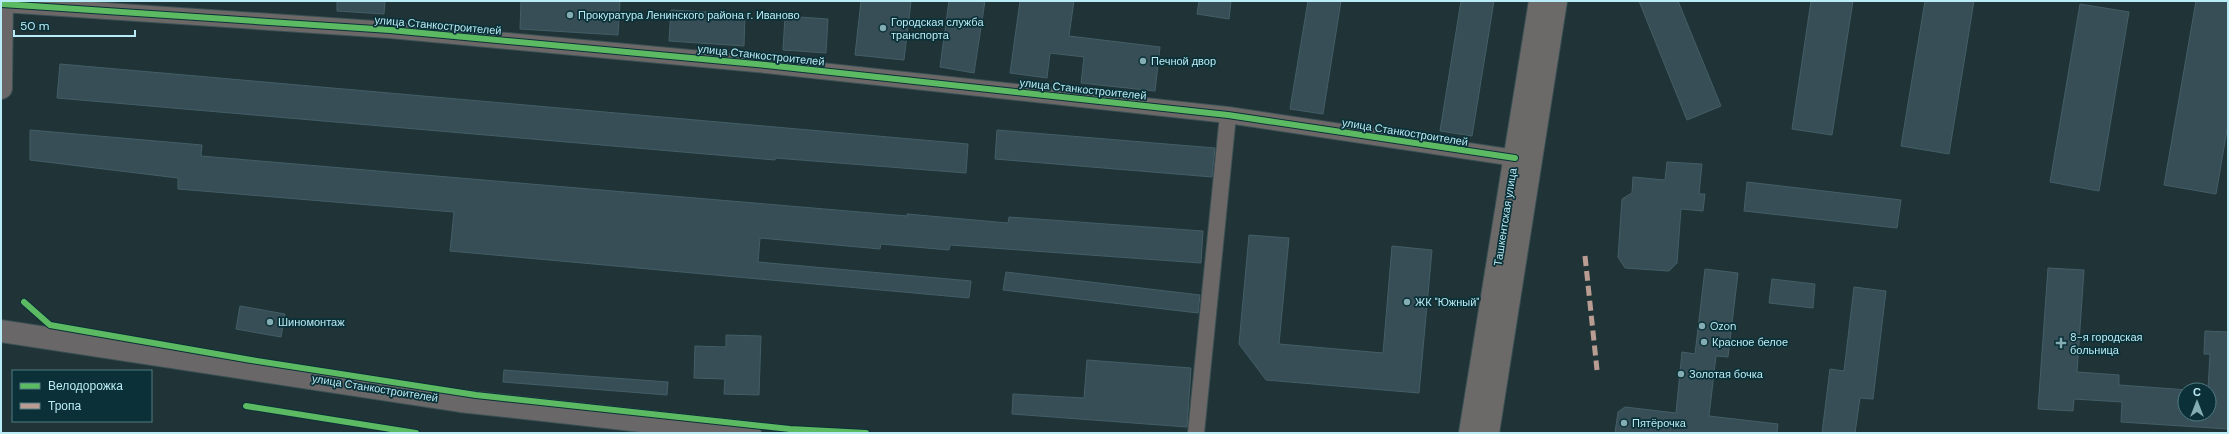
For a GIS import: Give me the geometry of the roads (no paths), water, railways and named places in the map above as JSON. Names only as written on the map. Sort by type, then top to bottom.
[{"type":"main road","name":"Ташкентская улица","points":[[1530,117],[1540,1]]},
{"type":"main road","name":"Ташкентская улица","points":[[1470,433],[1530,117],[1556,1]]},
{"type":"main road","points":[[1,88],[2,2]]},
{"type":"main road","name":"Ташкентская улица","points":[[1488,433],[1523,159]]},
{"type":"main road","name":"улица Станкостроителей","points":[[1,331],[460,401],[750,433]]},
{"type":"main road","name":"улица Станкостроителей","points":[[1,343],[249,380],[458,414],[618,433]]},
{"type":"street","name":"улица Станкостроителей","points":[[2,2],[390,30],[663,55],[1228,115],[1523,159]]},
{"type":"street","points":[[1196,433],[1228,115]]},
{"type":"place","name":"Прокуратура Ленинского района г. Иваново","points":[[570,15]]},
{"type":"place","name":"Городская служба транспорта","points":[[883,28]]},
{"type":"place","name":"Печной двор","points":[[1143,61]]},
{"type":"place","name":"ЖК \"Южный\"","points":[[1407,302]]},
{"type":"place","name":"Шиномонтаж","points":[[270,322]]},
{"type":"place","name":"Ozon","points":[[1702,326]]},
{"type":"place","name":"Красное белое","points":[[1704,342]]},
{"type":"place","name":"8-я городская больница","points":[[2061,343]]},
{"type":"place","name":"Золотая бочка","points":[[1681,374]]},
{"type":"place","name":"Пятёрочка","points":[[1624,423]]}]
